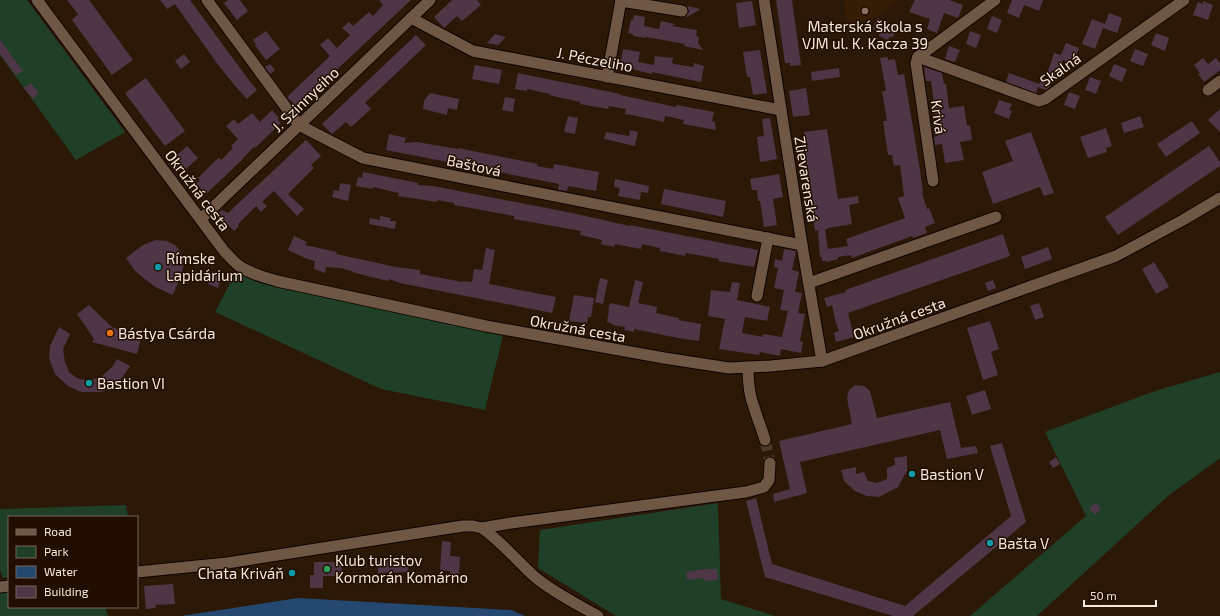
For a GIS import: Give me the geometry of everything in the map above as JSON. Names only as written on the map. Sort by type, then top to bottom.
[{"type":"street","name":"Okružná cesta","points":[[37,0],[224,251],[238,265],[247,271],[258,276],[277,281],[486,326],[714,367],[748,368],[822,362],[1116,256],[1220,198]]},
{"type":"street","name":"Baštová","points":[[207,0],[299,125],[363,158],[802,245]]},
{"type":"street","name":"J. Szinnyeiho","points":[[201,219],[430,0]]},
{"type":"street","points":[[607,77],[621,0],[682,11]]},
{"type":"street","name":"Zlievarenská","points":[[764,0],[808,283],[822,362]]},
{"type":"street","points":[[918,57],[996,0]]},
{"type":"street","name":"Skalná","points":[[918,57],[1039,101],[1184,0]]},
{"type":"street","name":"J. Péczeliho","points":[[411,18],[473,51],[781,110]]},
{"type":"street","name":"Krivá","points":[[918,57],[916,63],[933,181]]},
{"type":"street","points":[[1208,90],[1220,81]]},
{"type":"street","points":[[808,283],[996,217]]},
{"type":"street","points":[[757,296],[768,238]]},
{"type":"street","points":[[748,368],[748,382],[753,405],[765,440]]},
{"type":"street","points":[[138,572],[227,563],[463,526],[482,528],[746,492],[764,487],[769,480],[770,463]]},
{"type":"street","points":[[482,528],[552,590],[598,616]]},
{"type":"shaded area","name":"Materská škola s VJM ul. K. Kacza 39","points":[[844,0],[900,0],[858,30],[847,22]]},
{"type":"green space","points":[[0,0],[27,0],[125,132],[76,160],[0,55]]},
{"type":"green space","points":[[236,272],[503,335],[485,410],[381,389],[215,312]]},
{"type":"green space","points":[[1220,372],[1220,458],[1168,496],[1037,616],[970,616],[1086,516],[1045,432],[1155,391]]},
{"type":"green space","points":[[718,503],[721,599],[775,616],[616,616],[538,568],[540,530]]},
{"type":"green space","points":[[126,505],[128,516],[8,516],[8,577],[3,578],[0,570],[0,509]]},
{"type":"green space","points":[[8,591],[8,608],[105,608],[108,616],[0,616],[0,592]]},
{"type":"water","points":[[298,598],[511,610],[525,616],[181,616]]},
{"type":"building","points":[[67,0],[89,0],[133,60],[112,75],[72,20],[78,14]]},
{"type":"building","points":[[160,0],[190,0],[257,90],[247,99],[216,62],[175,4],[167,9]]},
{"type":"building","points":[[228,0],[240,0],[248,11],[237,20],[224,3]]},
{"type":"building","points":[[379,0],[411,0],[297,107],[287,97],[330,56],[320,45],[328,38],[337,48],[350,35],[342,28],[349,22],[353,26],[369,12],[373,16],[383,5]]},
{"type":"building","points":[[452,0],[477,0],[481,5],[462,21],[457,16],[444,28],[434,17]]},
{"type":"building","points":[[776,0],[792,0],[801,65],[790,66],[790,63],[785,63]]},
{"type":"building","points":[[915,0],[949,0],[963,5],[958,18],[944,13],[937,33],[927,29],[930,19],[909,12]]},
{"type":"building","points":[[1012,0],[1043,0],[1039,11],[1024,5],[1019,18],[1007,13]]},
{"type":"building","points":[[752,1],[756,25],[739,28],[736,3]]},
{"type":"building","points":[[1203,1],[1213,5],[1208,20],[1193,15],[1198,2],[1203,4]]},
{"type":"building","points":[[687,6],[701,9],[685,18],[689,12]]},
{"type":"building","points":[[1109,13],[1122,18],[1117,33],[1103,28],[1095,49],[1082,44],[1092,19],[1105,24]]},
{"type":"building","points":[[634,15],[645,17],[644,26],[659,29],[661,21],[675,24],[672,26],[697,30],[696,36],[699,37],[698,43],[703,50],[684,46],[685,44],[633,36],[633,34],[628,33],[631,20],[633,20]]},
{"type":"building","points":[[992,16],[1002,20],[997,33],[987,29]]},
{"type":"building","points":[[877,18],[897,27],[893,37],[890,36],[888,40],[879,36],[880,32],[873,29]]},
{"type":"building","points":[[266,31],[280,49],[266,60],[253,40]]},
{"type":"building","points":[[970,31],[981,35],[976,48],[966,44]]},
{"type":"building","points":[[1156,33],[1169,38],[1165,51],[1151,45]]},
{"type":"building","points":[[495,34],[506,37],[498,45],[487,43]]},
{"type":"building","points":[[416,35],[426,45],[365,103],[371,109],[351,127],[346,122],[332,134],[322,124]]},
{"type":"building","points":[[0,40],[23,71],[16,75],[0,54]]},
{"type":"building","points":[[1066,43],[1079,48],[1073,64],[1063,60],[1057,78],[1047,74],[1054,53],[1061,55]]},
{"type":"building","points":[[949,46],[960,50],[955,62],[945,59]]},
{"type":"building","points":[[623,49],[640,52],[638,62],[654,65],[655,56],[673,58],[672,63],[674,64],[693,67],[694,63],[704,66],[701,82],[652,72],[652,74],[620,66]]},
{"type":"building","points":[[1135,49],[1148,54],[1143,66],[1130,61]]},
{"type":"building","points":[[760,50],[767,93],[753,95],[750,77],[747,77],[743,52]]},
{"type":"building","points":[[184,54],[190,62],[181,69],[175,61]]},
{"type":"building","points":[[888,57],[888,60],[895,59],[898,75],[904,74],[920,170],[922,193],[927,209],[929,208],[935,223],[925,227],[927,233],[913,238],[912,236],[852,258],[851,255],[838,257],[838,259],[826,262],[822,261],[822,257],[820,257],[818,230],[815,231],[813,217],[812,209],[814,207],[803,139],[805,139],[804,132],[827,129],[838,199],[858,196],[859,203],[849,205],[852,224],[825,229],[828,249],[848,246],[846,239],[905,218],[898,198],[904,196],[900,165],[894,166],[892,155],[888,155],[883,121],[887,121],[882,91],[886,91],[880,58]]},
{"type":"building","points":[[1203,58],[1208,64],[1216,58],[1220,63],[1220,70],[1204,82],[1194,65]]},
{"type":"building","points":[[270,64],[275,70],[270,74],[265,67]]},
{"type":"building","points":[[1114,64],[1127,69],[1122,82],[1109,76]]},
{"type":"building","points":[[475,65],[502,70],[499,84],[472,79]]},
{"type":"building","points":[[924,67],[942,73],[944,84],[946,83],[949,108],[964,106],[967,126],[970,125],[972,140],[960,142],[964,160],[945,163],[942,144],[935,145],[934,137],[938,136],[938,132],[931,81],[926,81]]},
{"type":"building","points":[[839,68],[840,77],[812,81],[811,72]]},
{"type":"building","points":[[518,73],[676,107],[677,105],[714,112],[712,121],[715,122],[716,130],[683,124],[684,120],[665,116],[664,122],[625,114],[626,109],[609,106],[608,109],[580,104],[580,102],[549,95],[550,94],[527,89],[527,91],[515,89]]},
{"type":"building","points":[[1009,73],[1039,84],[1042,78],[1051,81],[1049,88],[1046,90],[1038,87],[1036,93],[1006,82]]},
{"type":"building","points":[[1090,77],[1101,81],[1096,94],[1085,90]]},
{"type":"building","points":[[146,78],[185,131],[165,146],[125,93]]},
{"type":"building","points":[[31,83],[39,93],[33,99],[24,88]]},
{"type":"building","points":[[806,88],[810,115],[793,117],[789,91]]},
{"type":"building","points":[[1069,92],[1080,96],[1075,109],[1064,105]]},
{"type":"building","points":[[430,93],[459,99],[457,110],[448,108],[447,115],[423,109],[424,101]]},
{"type":"building","points":[[505,97],[515,99],[513,112],[502,110]]},
{"type":"building","points":[[999,100],[1012,104],[1009,110],[1012,111],[1009,119],[994,113]]},
{"type":"building","points":[[1220,109],[1220,132],[1208,120]]},
{"type":"building","points":[[272,110],[279,118],[278,120],[281,123],[206,194],[196,184],[200,180],[198,178],[215,161],[219,158],[221,160],[233,148],[231,146],[238,139],[226,126],[234,119],[238,124],[252,113],[260,122]]},
{"type":"building","points":[[568,116],[578,118],[575,134],[564,132]]},
{"type":"building","points":[[1140,116],[1144,127],[1124,133],[1121,123]]},
{"type":"building","points":[[770,118],[777,159],[760,162],[757,137],[764,136],[762,119]]},
{"type":"building","points":[[1192,121],[1200,133],[1166,157],[1157,144]]},
{"type":"building","points":[[1106,128],[1112,146],[1106,148],[1107,152],[1088,158],[1080,137]]},
{"type":"building","points":[[630,130],[638,132],[635,146],[604,139],[606,132],[629,136]]},
{"type":"building","points":[[1031,132],[1054,193],[1044,196],[1040,187],[993,204],[982,172],[1013,161],[1005,141]]},
{"type":"building","points":[[389,134],[406,138],[404,143],[417,142],[458,148],[538,164],[537,166],[553,169],[554,164],[599,172],[596,191],[568,186],[567,191],[558,190],[559,184],[386,150]]},
{"type":"building","points":[[306,140],[321,156],[311,165],[314,168],[288,194],[304,209],[297,216],[274,191],[262,202],[267,206],[261,212],[256,206],[238,224],[239,226],[234,231],[218,214],[222,210],[228,213]]},
{"type":"building","points":[[187,146],[198,158],[186,169],[175,157]]},
{"type":"building","points":[[1209,146],[1220,162],[1220,166],[1118,235],[1105,217]]},
{"type":"building","points":[[363,172],[418,183],[418,185],[433,186],[758,250],[754,267],[718,261],[719,259],[686,253],[685,256],[660,251],[660,248],[642,244],[641,249],[615,244],[614,247],[601,244],[602,240],[580,235],[581,231],[514,219],[514,216],[454,205],[454,203],[398,196],[399,193],[373,187],[373,189],[356,186],[358,177],[362,178]]},
{"type":"building","points":[[779,174],[783,197],[773,199],[777,225],[764,227],[757,190],[752,190],[750,179]]},
{"type":"building","points":[[615,179],[649,186],[648,193],[641,192],[640,200],[618,196],[620,188],[614,187]]},
{"type":"building","points":[[340,183],[351,185],[348,201],[332,197],[334,190],[339,191]]},
{"type":"building","points":[[664,189],[726,201],[723,217],[661,204]]},
{"type":"building","points":[[380,216],[391,218],[390,221],[396,221],[395,229],[369,224],[370,218],[380,220]]},
{"type":"building","points":[[1003,234],[1010,256],[848,313],[854,337],[836,342],[834,333],[839,331],[832,305],[827,307],[824,298],[846,292],[845,290]]},
{"type":"building","points":[[294,236],[307,242],[305,245],[337,252],[336,254],[396,267],[420,270],[420,274],[463,282],[472,282],[474,269],[482,270],[486,248],[495,250],[489,284],[556,297],[552,313],[400,283],[389,279],[388,281],[340,268],[326,267],[325,273],[314,269],[315,261],[288,250]]},
{"type":"building","points":[[156,240],[167,241],[175,245],[181,252],[184,261],[182,273],[173,295],[155,287],[135,271],[126,258],[143,245]]},
{"type":"building","points":[[1048,247],[1052,259],[1025,269],[1021,257]]},
{"type":"building","points":[[784,249],[796,251],[792,270],[799,272],[795,292],[802,293],[798,313],[805,314],[800,341],[803,342],[801,353],[781,349],[780,356],[760,352],[759,355],[719,349],[725,319],[708,316],[711,290],[730,292],[732,282],[740,283],[737,300],[770,307],[767,321],[745,317],[742,333],[763,337],[763,334],[782,337],[788,311],[780,310],[784,290],[774,288],[778,268],[774,267],[775,259],[782,261]]},
{"type":"building","points":[[1154,262],[1169,287],[1156,294],[1142,269]]},
{"type":"building","points":[[213,272],[222,276],[218,288],[208,284]]},
{"type":"building","points":[[600,278],[608,280],[603,304],[595,302]]},
{"type":"building","points":[[635,280],[643,282],[638,303],[657,307],[656,313],[679,318],[678,320],[701,324],[699,341],[634,329],[634,332],[624,330],[625,327],[612,325],[613,324],[607,322],[610,303],[629,307]]},
{"type":"building","points":[[993,280],[996,288],[988,291],[985,283]]},
{"type":"building","points":[[574,295],[594,298],[591,317],[588,317],[587,323],[569,321]]},
{"type":"building","points":[[941,300],[943,307],[935,310],[933,303]]},
{"type":"building","points":[[1039,303],[1044,317],[1035,320],[1030,306]]},
{"type":"building","points":[[89,305],[112,327],[141,338],[137,354],[92,342],[94,339],[77,314]]},
{"type":"building","points":[[990,321],[999,349],[991,352],[998,375],[983,380],[967,328]]},
{"type":"building","points":[[59,327],[70,334],[63,349],[65,362],[69,372],[77,378],[88,381],[102,376],[113,366],[117,359],[130,366],[119,382],[102,392],[81,392],[68,386],[55,374],[49,358],[50,346]]},
{"type":"building","points":[[855,385],[864,386],[870,391],[877,418],[950,402],[961,448],[976,446],[978,453],[947,459],[940,430],[800,462],[807,493],[774,502],[773,494],[790,489],[779,441],[852,424],[847,398],[849,390]]},
{"type":"building","points":[[985,390],[991,409],[972,415],[966,396]]},
{"type":"building","name":"Bašta V","points":[[1002,443],[1026,522],[913,616],[893,616],[765,577],[746,501],[756,498],[772,564],[905,606],[1011,516],[990,446]]},
{"type":"building","points":[[907,456],[907,471],[898,487],[879,497],[867,496],[855,491],[844,481],[841,470],[856,467],[856,474],[864,472],[868,481],[877,483],[887,479],[887,468],[895,465],[894,458]]},
{"type":"building","points":[[1056,457],[1060,464],[1053,468],[1049,462]]},
{"type":"building","points":[[1096,503],[1101,509],[1095,515],[1089,508]]},
{"type":"building","points":[[442,541],[451,542],[450,556],[460,557],[459,575],[450,575],[450,571],[440,570]]},
{"type":"building","points":[[407,560],[408,572],[378,573],[378,561]]},
{"type":"building","points":[[314,562],[341,562],[342,576],[323,576],[323,588],[310,588],[310,575],[314,575]]},
{"type":"building","points":[[717,569],[718,580],[704,581],[704,578],[687,580],[686,572]]},
{"type":"building","points":[[173,584],[175,604],[155,605],[156,608],[146,609],[144,586]]},
{"type":"tunnel","points":[[765,440],[770,463]]},
{"type":"place","name":"Materská škola s VJM ul. K. Kacza 39","points":[[865,11]]},
{"type":"place","name":"Rímske Lapidárium","points":[[158,267]]},
{"type":"place","name":"Bástya Csárda","points":[[110,333]]},
{"type":"place","name":"Bastion VI","points":[[89,383]]},
{"type":"place","name":"Bastion V","points":[[912,474]]},
{"type":"place","name":"Bašta V","points":[[990,543]]},
{"type":"place","name":"Klub turistov Kormorán Komárno","points":[[327,569]]},
{"type":"place","name":"Chata Kriváň","points":[[292,573]]}]
